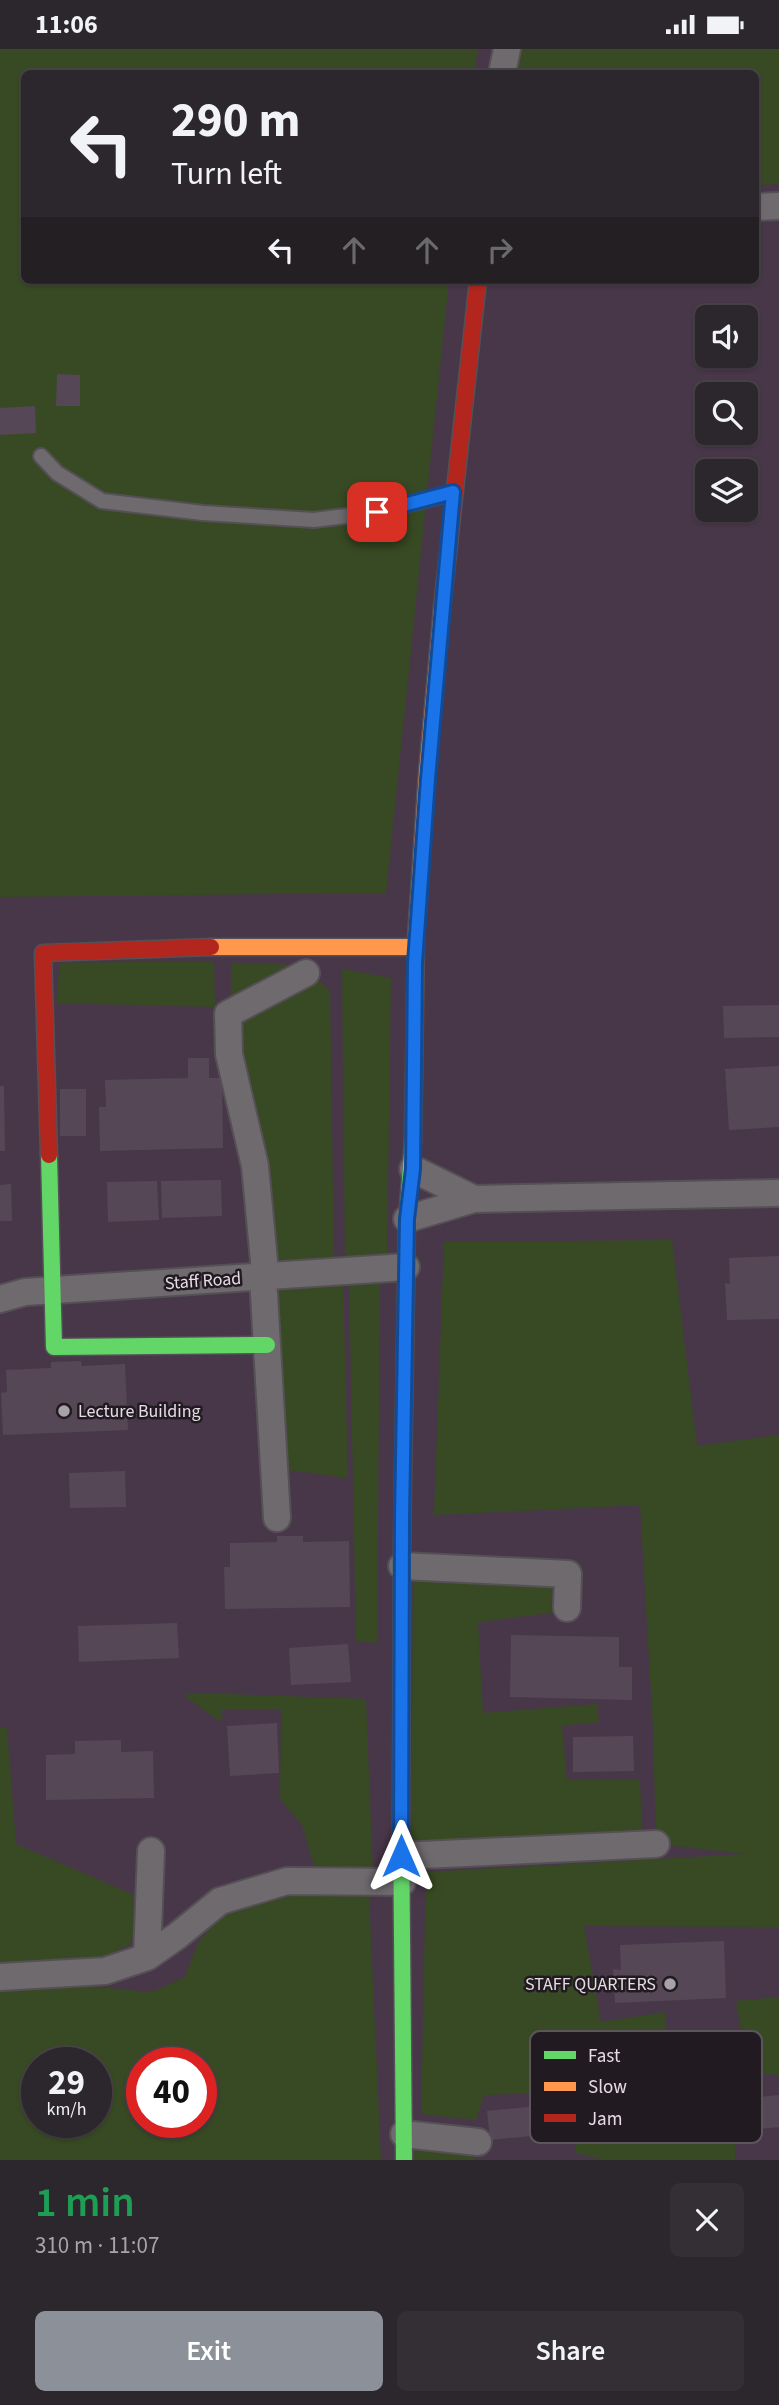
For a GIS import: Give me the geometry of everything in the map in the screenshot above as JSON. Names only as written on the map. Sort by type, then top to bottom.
[{"type":"street","points":[[502,70],[506,49]]},
{"type":"street","points":[[759,207],[779,206]]},
{"type":"street","points":[[478,284],[453,492],[416,947],[413,1169],[407,1219],[406,1267],[401,1856],[405,2015],[404,2147],[478,2142]]},
{"type":"street","points":[[267,1345],[54,1347],[43,953],[225,947],[416,947]]},
{"type":"street","points":[[277,1518],[264,1261],[255,1166],[229,1054],[228,1014],[306,973]]},
{"type":"street","points":[[413,1169],[474,1199]]},
{"type":"street","points":[[407,1219],[474,1199],[779,1193]]},
{"type":"street","name":"Staff Road","points":[[0,1299],[25,1292],[406,1267]]},
{"type":"street","points":[[402,1566],[568,1574],[567,1608]]},
{"type":"street","points":[[401,1856],[656,1844]]},
{"type":"street","points":[[147,1957],[151,1851]]},
{"type":"street","points":[[0,1977],[105,1971],[147,1957],[220,1901],[287,1881],[402,1882]]},
{"type":"lane","points":[[41,456],[57,473],[102,501],[204,513],[314,520],[377,512],[453,492]]},
{"type":"shaded area","points":[[0,49],[779,49],[779,2160],[0,2160]]},
{"type":"green space","points":[[0,49],[478,49],[474,70],[21,70],[21,284],[449,284],[386,893],[0,897]]},
{"type":"green space","points":[[508,49],[779,49],[779,184],[759,185],[759,70],[505,70]]},
{"type":"green space","points":[[214,961],[215,1007],[56,1003],[60,963]]},
{"type":"green space","points":[[231,963],[305,965],[231,1003]]},
{"type":"green space","points":[[342,969],[391,978],[387,1262],[345,1256]]},
{"type":"green space","points":[[318,980],[330,991],[334,1260],[268,1269],[236,1018]]},
{"type":"green space","points":[[672,1240],[697,1446],[779,1435],[779,1927],[584,1926],[601,2022],[666,2012],[665,2031],[530,2031],[530,2093],[484,2095],[476,2120],[421,2114],[426,1872],[747,1854],[656,1844],[653,1727],[640,1505],[434,1515],[444,1242]]},
{"type":"green space","points":[[380,1276],[377,1643],[356,1641],[349,1278]]},
{"type":"green space","points":[[343,1277],[348,1478],[281,1469],[269,1282]]},
{"type":"green space","points":[[413,1574],[552,1586],[551,1613],[478,1622],[483,1713],[597,1704],[599,1722],[562,1726],[567,1780],[640,1780],[642,1834],[411,1843]]},
{"type":"green space","points":[[198,1693],[366,1699],[373,1874],[315,1869],[302,1825],[280,1799],[281,1710],[222,1710],[221,1722],[183,1695]]},
{"type":"green space","points":[[7,1727],[16,1844],[134,1895],[136,1929],[129,1945],[95,1962],[0,1965],[0,1728]]},
{"type":"green space","points":[[320,1890],[369,1896],[381,2160],[0,2160],[0,1991],[85,1986],[152,1992],[185,1977],[198,1942],[227,1910]]},
{"type":"green space","points":[[779,1997],[779,2075],[762,2074],[762,2031],[741,2031],[736,2001]]},
{"type":"green space","points":[[575,2143],[735,2143],[735,2160],[603,2160],[576,2153]]},
{"type":"green space","points":[[414,2144],[474,2156],[475,2160],[414,2160]]},
{"type":"building","points":[[57,374],[80,375],[80,406],[56,406]]},
{"type":"building","points":[[35,406],[36,433],[0,435],[0,408]]},
{"type":"building","points":[[779,1005],[779,1037],[724,1038],[723,1006]]},
{"type":"building","points":[[188,1058],[209,1058],[209,1078],[222,1078],[223,1148],[100,1151],[99,1107],[106,1107],[105,1080],[188,1078]]},
{"type":"building","points":[[779,1066],[779,1127],[729,1130],[725,1069]]},
{"type":"building","points":[[0,1086],[4,1086],[5,1151],[0,1151]]},
{"type":"building","points":[[60,1089],[86,1089],[86,1136],[60,1136]]},
{"type":"building","points":[[221,1180],[222,1216],[162,1218],[161,1181]]},
{"type":"building","points":[[157,1181],[159,1220],[108,1222],[107,1182]]},
{"type":"building","points":[[11,1184],[12,1221],[0,1221],[0,1185]]},
{"type":"building","points":[[779,1256],[779,1319],[727,1320],[725,1283],[730,1284],[729,1258]]},
{"type":"building","name":"Lecture Building","points":[[81,1361],[82,1366],[125,1364],[128,1430],[3,1435],[1,1393],[7,1392],[6,1370],[51,1368],[51,1362]]},
{"type":"building","name":"Lecture Building","points":[[125,1471],[126,1507],[70,1508],[69,1473]]},
{"type":"building","points":[[277,1536],[303,1536],[303,1542],[349,1541],[350,1607],[225,1609],[224,1567],[230,1567],[230,1543],[277,1542]]},
{"type":"building","points":[[177,1623],[179,1658],[79,1662],[78,1626]]},
{"type":"building","points":[[511,1635],[619,1637],[619,1667],[632,1667],[632,1700],[510,1697]]},
{"type":"building","points":[[348,1644],[351,1682],[291,1685],[289,1648]]},
{"type":"building","points":[[277,1723],[279,1773],[230,1776],[227,1726]]},
{"type":"building","points":[[633,1736],[634,1771],[573,1772],[573,1737]]},
{"type":"building","points":[[121,1740],[121,1752],[153,1751],[154,1798],[46,1800],[46,1755],[75,1754],[75,1741]]},
{"type":"building","name":"STAFF QUARTERS","points":[[724,1941],[726,1998],[615,2003],[613,1969],[621,1970],[620,1945]]},
{"type":"building","points":[[779,2095],[779,2127],[762,2129],[762,2097]]},
{"type":"building","points":[[530,2107],[530,2136],[490,2140],[487,2111]]},
{"type":"traffic: fast","points":[[402,1541],[407,1219],[413,1140]]},
{"type":"traffic: fast","points":[[49,1155],[54,1347],[267,1345]]},
{"type":"traffic: fast","points":[[401,1824],[404,2160]]},
{"type":"traffic: slow","points":[[413,1140],[416,938],[442,608]]},
{"type":"traffic: slow","points":[[211,947],[416,947]]},
{"type":"traffic: jam","points":[[442,608],[478,284]]},
{"type":"traffic: jam","points":[[49,1155],[43,953],[211,947]]},
{"type":"traffic: jam","points":[[401,1824],[402,1541]]},
{"type":"place","name":"Lecture Building","points":[[64,1411]]},
{"type":"place","name":"STAFF QUARTERS","points":[[670,1984]]},
{"type":"route","points":[[377,512],[453,492],[415,963],[413,1169],[407,1219],[402,1519],[401,1856]]}]
